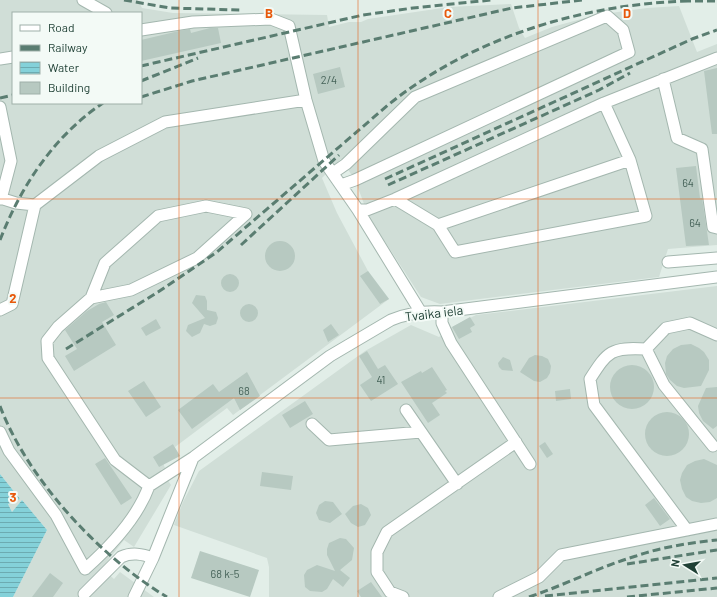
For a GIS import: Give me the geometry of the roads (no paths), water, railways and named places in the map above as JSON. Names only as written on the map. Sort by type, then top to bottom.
[{"type":"street","points":[[83,0],[104,12]]},
{"type":"street","points":[[333,174],[346,164],[415,97],[607,16],[623,30],[629,52],[363,177],[341,185]]},
{"type":"street","points":[[142,30],[193,22],[271,19],[289,26],[306,100],[324,161],[358,210],[420,311]]},
{"type":"street","points":[[0,60],[12,57]]},
{"type":"street","points":[[358,210],[368,210],[395,199],[604,103],[717,58]]},
{"type":"street","points":[[663,79],[677,138],[702,149],[713,227],[717,228]]},
{"type":"street","points":[[0,310],[12,304],[35,205],[99,156],[165,122],[306,100]]},
{"type":"street","points":[[395,199],[438,225],[455,252],[646,216],[630,160],[604,103]]},
{"type":"street","points":[[0,107],[2,128],[11,161],[0,198],[16,203],[35,205]]},
{"type":"street","points":[[438,225],[630,160]]},
{"type":"street","points":[[0,432],[9,451],[56,515],[84,570],[116,538],[144,499],[149,486],[115,460],[48,358],[47,341],[58,327],[91,298],[105,263],[158,216],[206,206],[246,214],[197,258],[131,290],[91,298]]},
{"type":"street","points":[[668,262],[717,258]]},
{"type":"street","name":"Tvaika iela","points":[[149,486],[194,457],[330,356],[391,320],[420,311],[442,312],[717,277]]},
{"type":"street","points":[[442,312],[442,323],[448,338],[530,464]]},
{"type":"street","points":[[687,530],[594,405],[590,379],[604,356],[625,348],[646,349],[666,328],[690,323],[717,335]]},
{"type":"street","points":[[646,349],[664,385],[713,446]]},
{"type":"street","points":[[406,410],[457,484]]},
{"type":"street","points":[[312,424],[328,440],[421,432]]},
{"type":"street","points":[[401,597],[390,592],[377,572],[377,552],[387,532],[516,442]]},
{"type":"street","points":[[136,596],[194,457]]},
{"type":"street","points":[[499,597],[539,578],[561,555],[717,524]]},
{"type":"street","points":[[84,594],[121,557],[127,554],[140,554],[153,558]]},
{"type":"water","points":[[0,474],[20,499],[8,504],[12,512],[22,500],[47,530],[13,597],[0,597]]},
{"type":"railway","points":[[124,0],[170,8],[240,10]]},
{"type":"railway","points":[[142,66],[363,15],[491,0]]},
{"type":"railway","points":[[142,97],[192,81],[512,8],[583,0]]},
{"type":"railway","points":[[683,1],[717,1]]},
{"type":"railway","points":[[66,349],[158,292],[217,252],[388,105],[420,81],[455,61],[491,43],[529,29],[568,18],[608,9],[688,1]]},
{"type":"railway","points":[[385,179],[692,39],[717,30]]},
{"type":"railway","points":[[142,81],[198,58]]},
{"type":"railway","points":[[388,185],[599,90],[630,73]]},
{"type":"railway","points":[[0,98],[12,95]]},
{"type":"railway","points":[[0,240],[18,200],[41,164],[69,131],[85,116],[102,104]]},
{"type":"railway","points":[[241,245],[339,155]]},
{"type":"railway","points":[[0,406],[12,434],[28,461],[47,488],[69,514],[117,561],[167,597]]},
{"type":"railway","points":[[529,597],[622,560],[656,550],[696,542],[717,540]]},
{"type":"railway","points":[[627,564],[717,550]]},
{"type":"railway","points":[[545,596],[717,578]]},
{"type":"railway","points":[[627,597],[717,588]]}]
